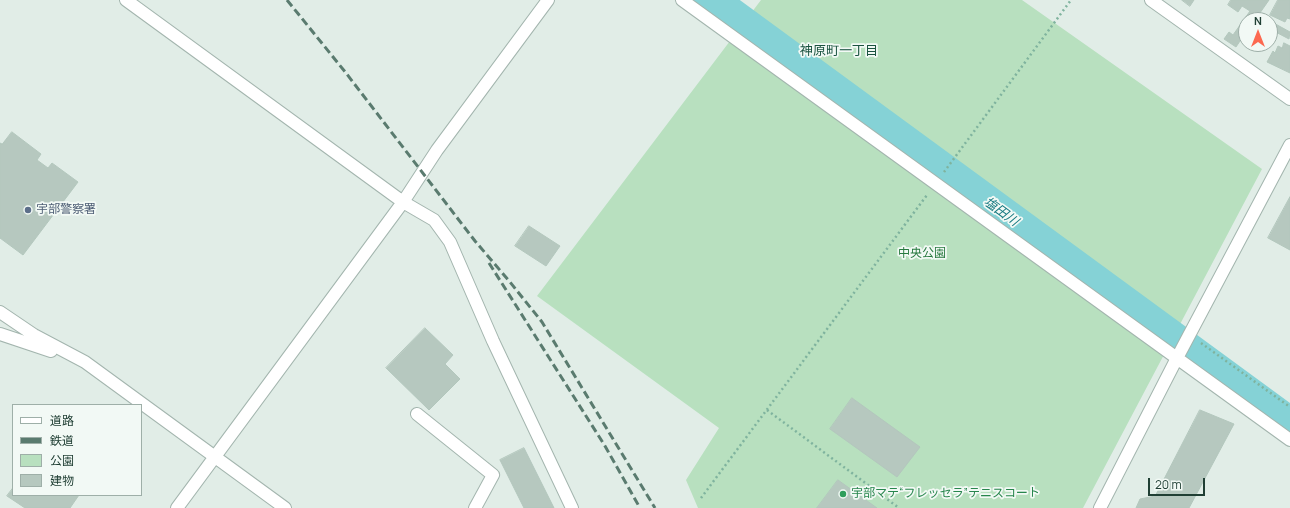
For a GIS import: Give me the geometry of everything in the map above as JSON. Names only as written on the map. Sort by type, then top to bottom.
[{"type":"street","points":[[126,0],[403,202],[434,220],[450,242],[493,341],[572,508]]},
{"type":"street","points":[[177,508],[403,202],[437,150],[548,0]]},
{"type":"street","points":[[682,0],[935,184],[1178,355],[1290,440]]},
{"type":"street","points":[[1151,0],[1290,99]]},
{"type":"street","points":[[1100,508],[1178,355],[1290,145]]},
{"type":"street","points":[[0,312],[34,335],[85,362],[285,508]]},
{"type":"street","points":[[0,334],[85,362]]},
{"type":"street","points":[[417,414],[493,475],[475,508]]},
{"type":"path","points":[[943,174],[1071,0]]},
{"type":"path","points":[[701,498],[935,184]]},
{"type":"path","points":[[1188,336],[1290,408]]},
{"type":"path","points":[[767,410],[899,508]]},
{"type":"green space","name":"中央公園","points":[[761,0],[1022,0],[1262,169],[1083,508],[698,508],[686,480],[719,428],[537,296]]},
{"type":"building","points":[[1182,0],[1194,0],[1190,6]]},
{"type":"building","points":[[1231,0],[1269,0],[1261,12],[1249,12],[1250,11],[1242,6],[1238,12],[1228,5]]},
{"type":"building","points":[[1278,0],[1290,0],[1290,19],[1287,18],[1285,22],[1278,19],[1278,12],[1272,12]]},
{"type":"building","points":[[1278,25],[1290,32],[1289,39],[1278,33]]},
{"type":"building","points":[[1238,28],[1238,44],[1236,47],[1224,39],[1229,32],[1233,35]]},
{"type":"building","points":[[1284,43],[1290,46],[1290,73],[1267,62],[1272,52],[1278,52],[1278,46],[1282,48]]},
{"type":"building","name":"宇部警察署","points":[[12,132],[41,154],[37,160],[48,168],[52,163],[78,182],[23,255],[0,238],[0,143],[2,144]]},
{"type":"building","points":[[1290,197],[1290,250],[1268,238]]},
{"type":"building","points":[[529,226],[560,246],[546,266],[515,246]]},
{"type":"building","points":[[425,328],[453,355],[445,364],[460,379],[429,410],[386,368]]},
{"type":"building","points":[[852,398],[920,447],[897,477],[830,429]]},
{"type":"building","points":[[1200,410],[1234,424],[1189,508],[1136,508],[1140,499],[1155,496]]},
{"type":"building","points":[[524,448],[554,508],[524,508],[500,460]]},
{"type":"building","name":"宇部マテ“フレッセラ”テニスコート","points":[[838,480],[877,508],[817,508]]},
{"type":"building","points":[[12,489],[12,496],[78,496],[70,508],[25,508],[7,496]]},
{"type":"waterway","name":"塩田川","points":[[711,0],[1290,424]]},
{"type":"railway","points":[[287,0],[346,73],[475,241],[542,322],[655,508]]},
{"type":"railway","points":[[489,263],[605,446],[640,508]]},
{"type":"place","name":"宇部警察署","points":[[28,210]]},
{"type":"place","name":"宇部マテ“フレッセラ”テニスコート","points":[[843,494]]},
{"type":"district","name":"神原町一丁目","points":[[839,51]]}]
